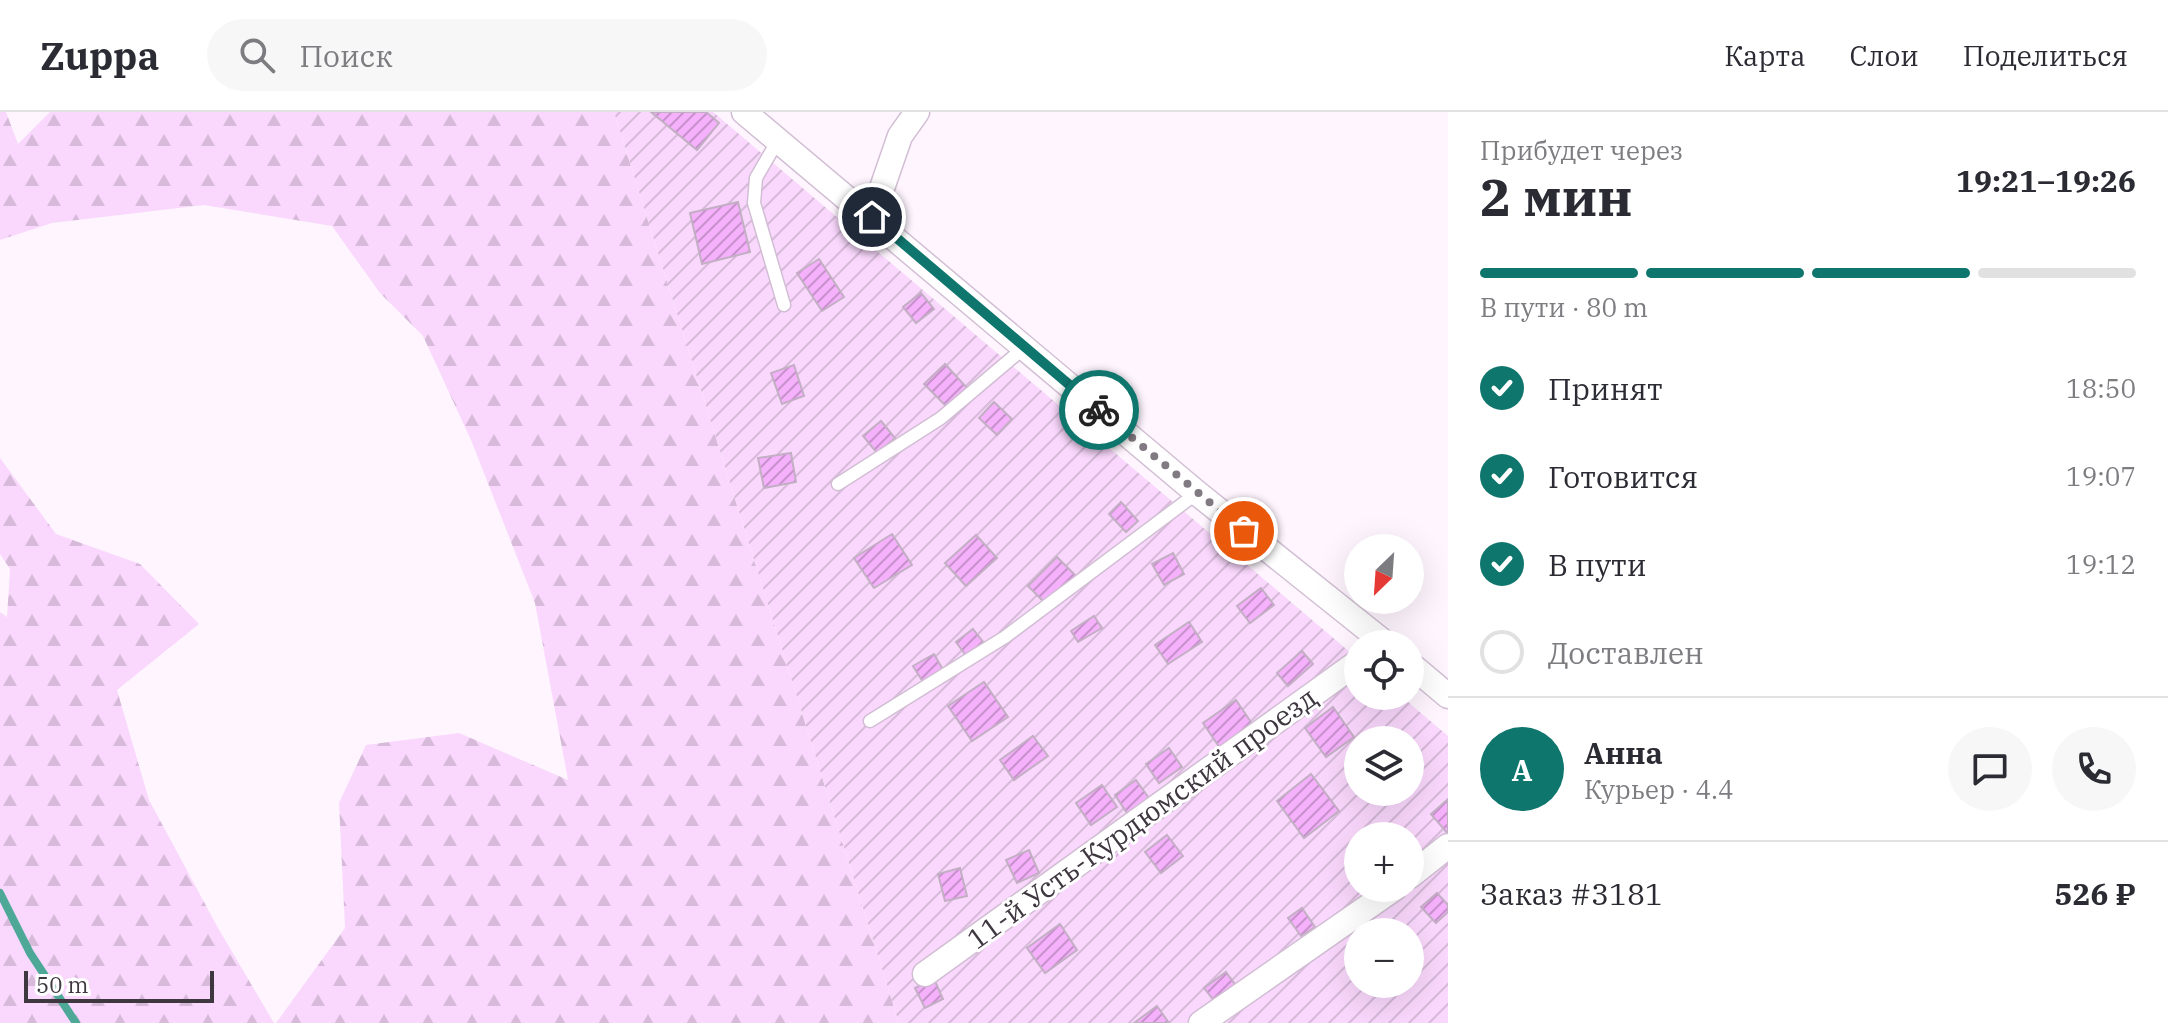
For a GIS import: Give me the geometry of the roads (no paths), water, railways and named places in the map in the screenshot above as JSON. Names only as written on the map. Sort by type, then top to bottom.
[{"type":"street","points":[[744,112],[1197,493],[1367,630]]},
{"type":"street","points":[[872,217],[900,136],[917,112]]},
{"type":"street","name":"11-й Усть-Курдюмский проезд","points":[[925,974],[1344,672]]},
{"type":"street","points":[[1424,676],[1448,696]]},
{"type":"street","points":[[1424,865],[1448,846]]},
{"type":"street","points":[[1201,1023],[1375,902]]},
{"type":"lane","points":[[778,140],[756,178],[754,203],[784,305]]},
{"type":"lane","points":[[838,484],[941,418],[1025,347]]},
{"type":"lane","points":[[870,721],[1005,637],[1197,493]]},
{"type":"waterway","points":[[0,893],[30,953],[76,1023]]}]
